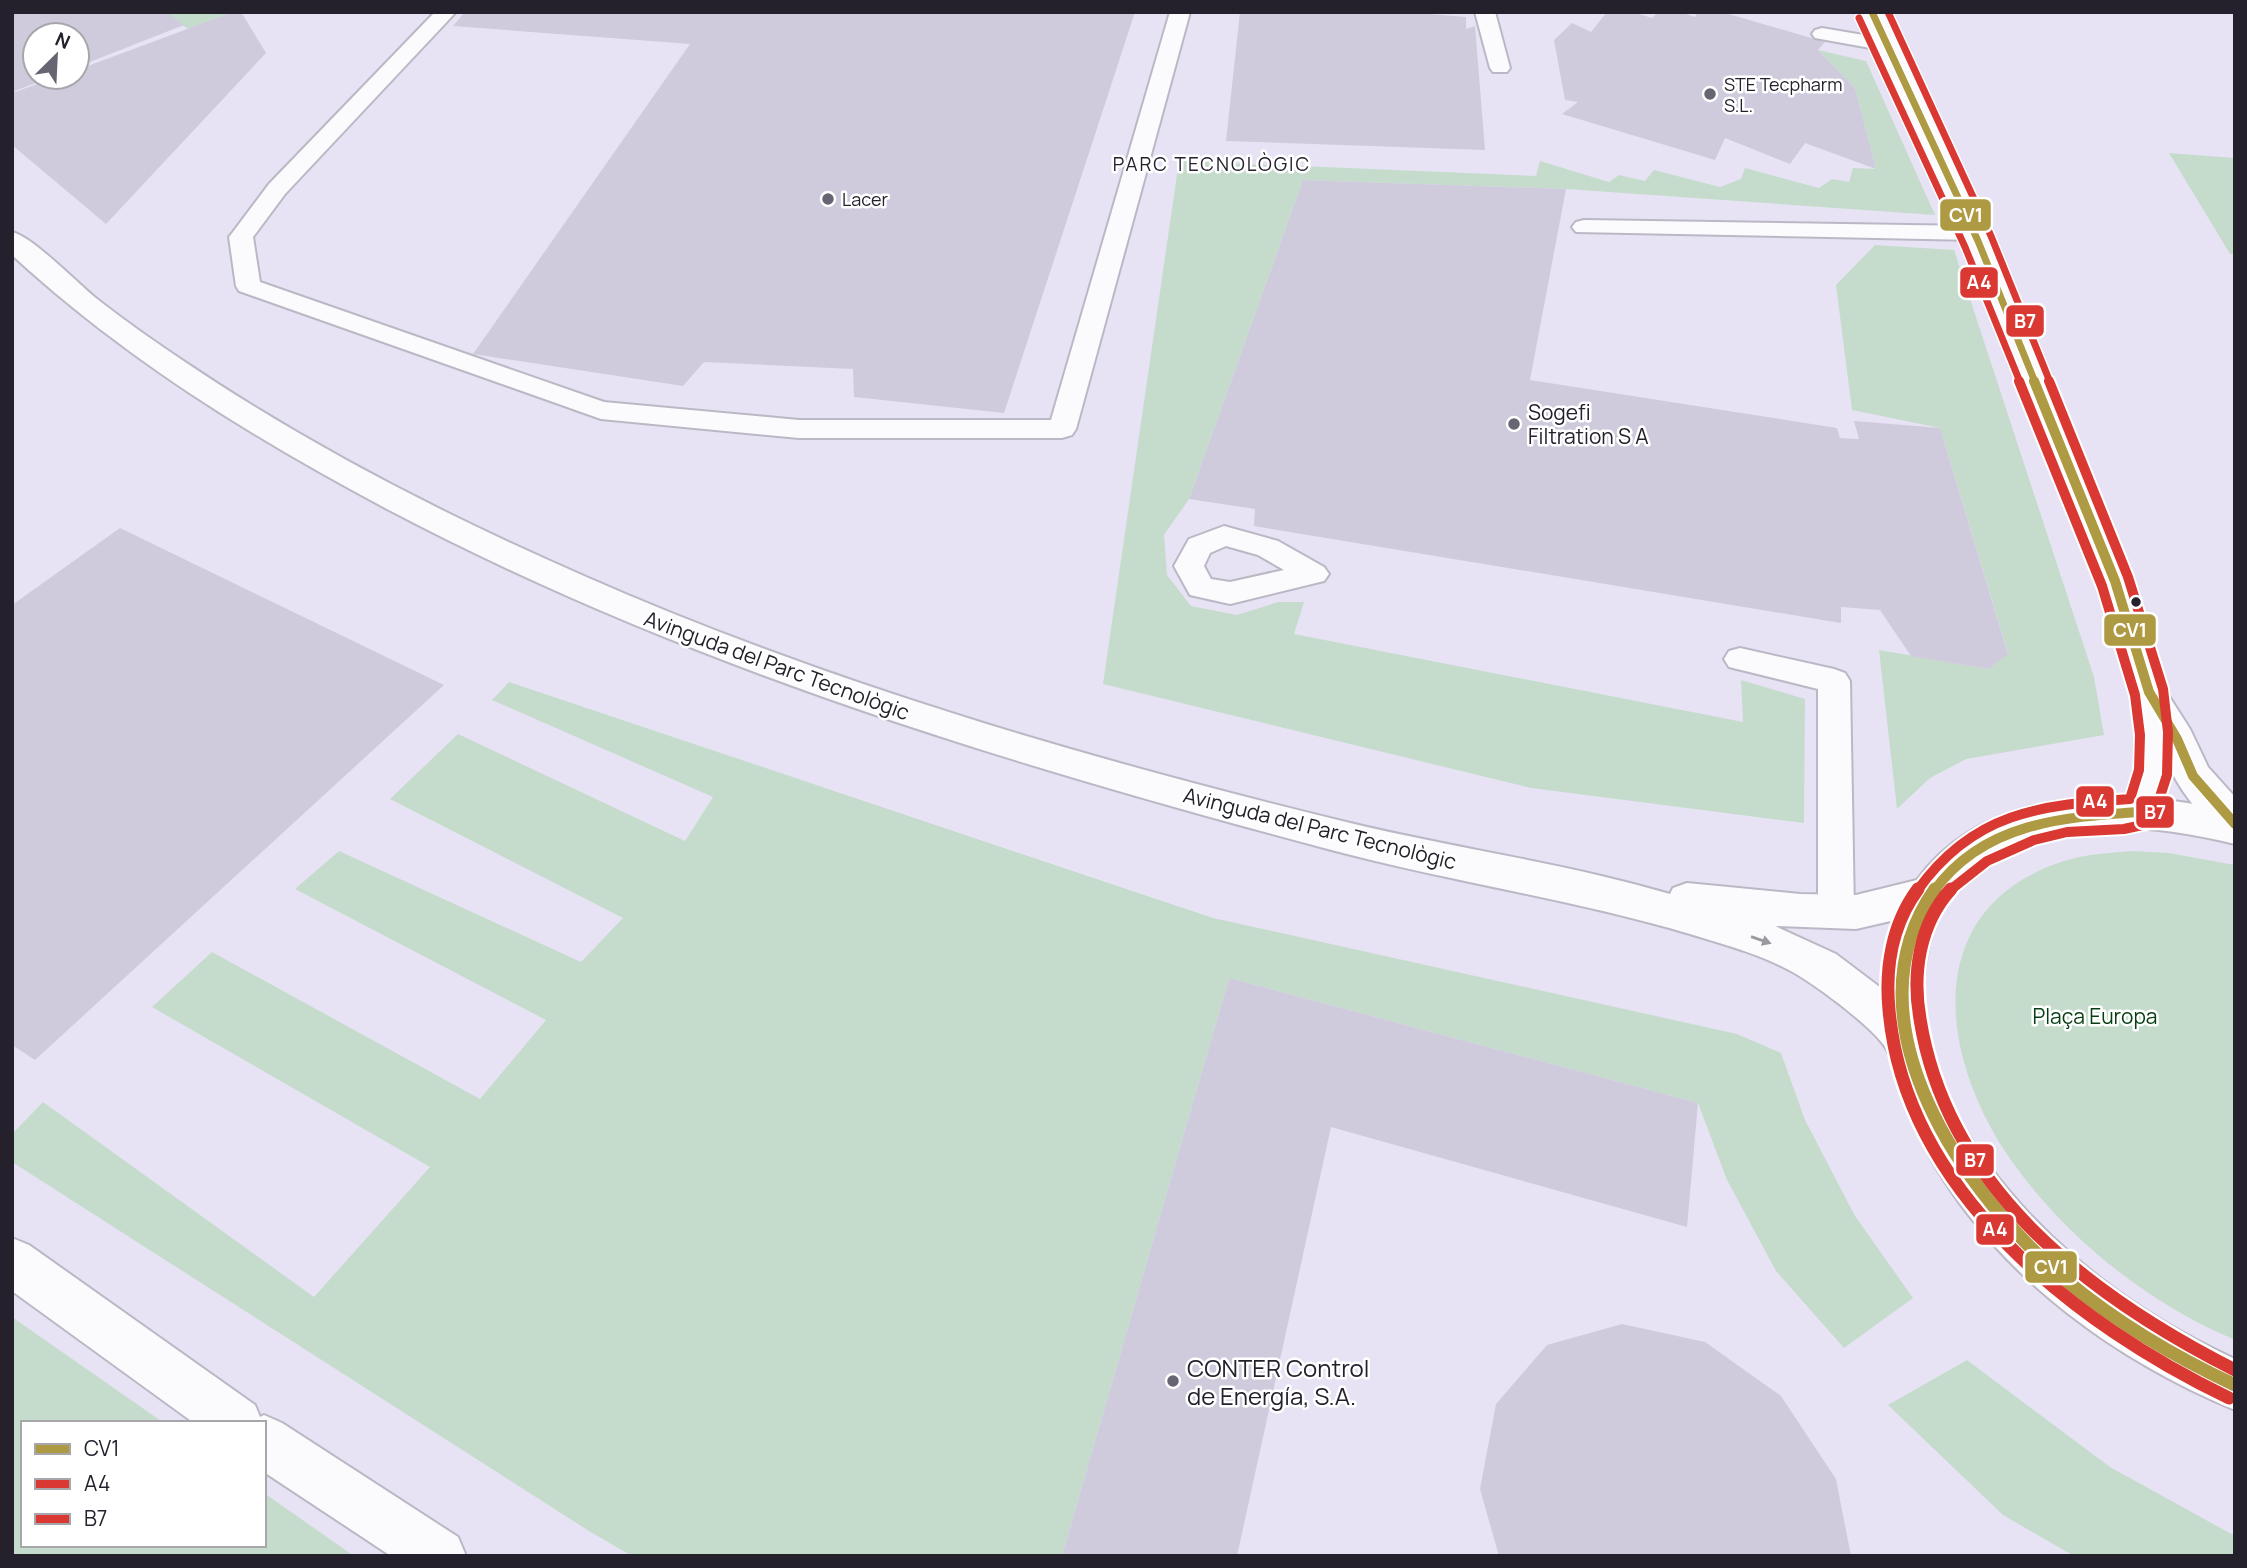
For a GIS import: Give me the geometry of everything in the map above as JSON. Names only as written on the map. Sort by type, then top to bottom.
[{"type":"main road","points":[[1872,12],[1974,233],[2115,581],[2149,692],[2154,734],[2152,772],[2140,812]]},
{"type":"main road","name":"Avinguda del Parc Tecnològic","points":[[12,240],[118,330],[261,425],[386,495],[471,538],[657,621],[772,666],[891,708],[1069,764],[1373,845],[1626,896],[1751,936],[1808,958],[1843,981],[1905,1038]]},
{"type":"main road","points":[[2149,692],[2177,739],[2193,776],[2235,826]]},
{"type":"main road","points":[[2235,826],[2140,812],[2073,814],[2013,828],[1964,856],[1927,895],[1916,914],[1903,959],[1900,984],[1905,1038],[1920,1087],[1945,1138],[1980,1190],[2048,1265],[2112,1317],[2183,1361],[2235,1385]]},
{"type":"main road","name":"Avinguda del Parc Tecnològic","points":[[1626,896],[1856,912],[1927,895]]},
{"type":"main road","points":[[12,1262],[234,1421]]},
{"type":"main road","points":[[266,1442],[439,1556]]},
{"type":"lane","points":[[446,12],[277,188],[241,237],[248,286],[601,410],[799,429],[1062,429],[1180,12]]},
{"type":"lane","points":[[1485,12],[1500,68]]},
{"type":"lane","points":[[1822,34],[1887,45]]},
{"type":"lane","points":[[1584,227],[1974,233]]},
{"type":"lane","points":[[1740,659],[1834,681],[1836,912]]},
{"type":"green space","points":[[166,12],[233,12],[188,29]]},
{"type":"green space","points":[[1818,50],[1866,61],[1935,215],[1566,189],[1303,180],[1189,499],[1164,535],[1167,575],[1191,606],[1237,615],[1278,602],[1304,602],[1294,634],[1743,722],[1741,680],[1805,699],[1804,823],[1531,788],[1103,684],[1179,161],[1536,176],[1540,161],[1609,182],[1619,175],[1645,181],[1654,170],[1720,187],[1741,179],[1745,168],[1819,188],[1832,179],[1849,182],[1853,168],[1876,169],[1855,88]]},
{"type":"green space","points":[[2169,153],[2235,158],[2235,254],[2230,254]]},
{"type":"green space","points":[[1875,245],[1954,250],[2094,677],[2104,735],[1966,759],[1930,778],[1897,809],[1879,650],[1989,669],[2008,653],[1940,428],[1852,410],[1836,285]]},
{"type":"green space","points":[[509,682],[1213,918],[1737,1034],[1781,1053],[1805,1120],[1855,1216],[1913,1298],[1844,1348],[1776,1271],[1727,1180],[1698,1103],[1229,978],[1062,1556],[632,1556],[12,1162],[12,1134],[43,1102],[314,1297],[430,1167],[152,1007],[212,952],[480,1099],[546,1020],[295,889],[339,851],[581,962],[623,918],[390,799],[458,734],[685,841],[713,797],[492,700]]},
{"type":"green space","name":"Plaça Europa","points":[[2132,851],[2169,853],[2235,865],[2235,1340],[2203,1325],[2143,1289],[2114,1268],[2061,1221],[2016,1167],[1990,1127],[1971,1083],[1959,1038],[1956,994],[1963,952],[1983,915],[2016,884],[2064,861],[2089,855]]},
{"type":"green space","points":[[12,1317],[161,1421],[21,1421],[21,1547],[266,1547],[266,1494],[354,1556],[12,1556]]},
{"type":"green space","points":[[1967,1360],[2110,1467],[2235,1536],[2235,1556],[2074,1556],[2003,1515],[1888,1405]]},
{"type":"building","points":[[12,12],[167,12],[184,25],[91,62],[91,21],[21,21],[21,89],[12,92]]},
{"type":"building","points":[[233,12],[241,12],[266,53],[106,224],[12,145],[12,93],[21,90],[91,91],[91,65]]},
{"type":"building","name":"Lacer","points":[[465,12],[1135,12],[1004,413],[854,397],[853,369],[704,362],[683,386],[473,354],[690,44],[453,26]]},
{"type":"building","points":[[1240,12],[1404,12],[1466,17],[1466,29],[1475,26],[1485,150],[1226,141]]},
{"type":"building","name":"STE Tecpharm S.L.","points":[[1607,12],[1633,12],[1652,18],[1658,12],[1680,12],[1695,17],[1698,12],[1722,12],[1825,42],[1818,50],[1855,88],[1876,169],[1805,143],[1790,164],[1725,138],[1715,160],[1562,114],[1578,102],[1565,100],[1554,40],[1572,23],[1591,32]]},
{"type":"building","name":"Sogefi Filtration S A","points":[[1303,180],[1566,189],[1530,380],[1837,428],[1840,438],[1859,439],[1854,421],[1940,428],[2008,654],[1989,669],[1911,656],[1880,610],[1841,607],[1841,623],[1254,526],[1255,509],[1189,499]]},
{"type":"building","points":[[120,528],[444,685],[35,1060],[12,1045],[12,605]]},
{"type":"building","points":[[1229,978],[1698,1103],[1687,1227],[1331,1127],[1237,1556],[1062,1556]]},
{"type":"building","points":[[1622,1324],[1705,1342],[1781,1396],[1836,1479],[1851,1556],[1499,1556],[1480,1489],[1496,1404],[1547,1345]]},
{"type":"transit line","name":"CV1","points":[[1872,12],[1978,241],[2115,581],[2149,692],[2177,739],[2193,776],[2235,824]]},
{"type":"transit line","name":"B7","points":[[1888,12],[1991,236],[2128,577],[2163,689],[2168,732],[2167,775],[2153,818],[2147,824],[2124,829],[2067,832],[2018,845],[1973,870],[1959,881],[1939,904],[1925,934],[1916,981],[1926,1058],[1949,1117],[1982,1172],[2024,1222],[2073,1268],[2126,1308],[2180,1342],[2235,1370]]},
{"type":"transit line","name":"A4","points":[[1859,18],[1965,247],[2102,586],[2135,695],[2140,735],[2139,770],[2130,799],[2059,806],[2025,813],[1990,825],[1951,851],[1908,902],[1902,913],[1891,952],[1887,991],[1891,1031],[1900,1070],[1915,1108],[1954,1178],[1978,1210],[2032,1269],[2061,1295],[2125,1341],[2158,1362],[2229,1398]]},
{"type":"transit line","name":"CV1","points":[[2140,812],[2066,818],[2030,825],[1995,838],[1960,862],[1932,893],[1910,936],[1902,981],[1904,1027],[1916,1074],[1935,1119],[1960,1162],[1988,1201],[2018,1235],[2067,1281],[2119,1320],[2175,1355],[2235,1385]]},
{"type":"place","name":"STE Tecpharm S.L.","points":[[1710,94]]},
{"type":"place","name":"Lacer","points":[[828,199]]},
{"type":"place","name":"Sogefi Filtration S A","points":[[1514,424]]},
{"type":"place","name":"CONTER Control de Energía, S.A.","points":[[1173,1381]]},
{"type":"district","name":"PARC TECNOLÒGIC","points":[[1212,164]]}]
